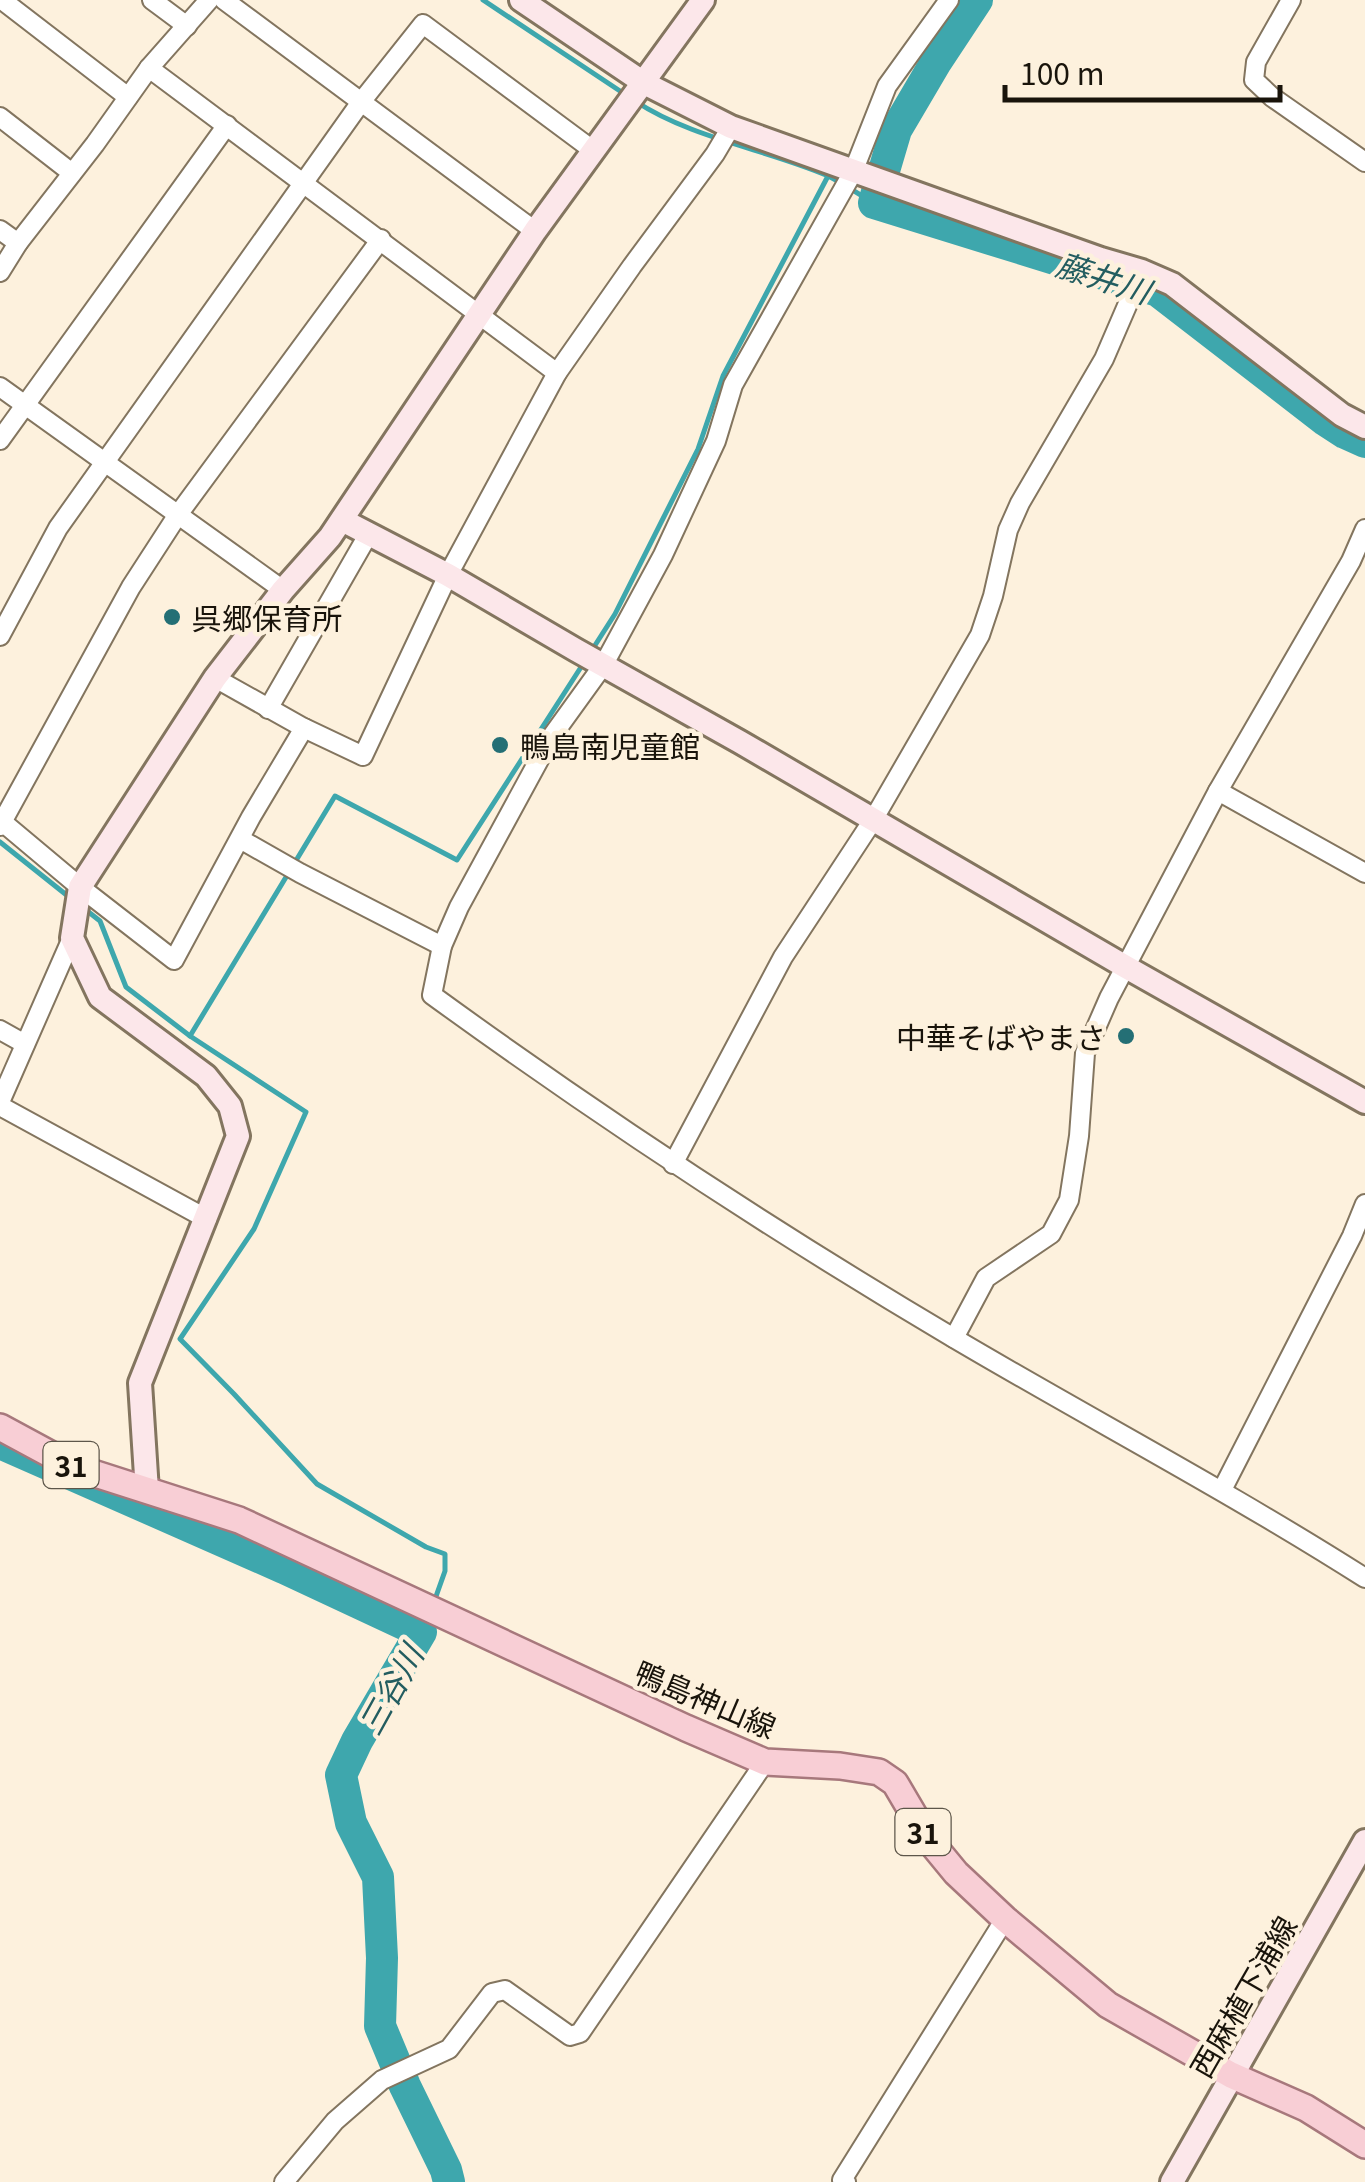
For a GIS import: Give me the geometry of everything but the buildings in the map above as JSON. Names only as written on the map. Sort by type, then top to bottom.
[{"type":"main road","name":"鴨島神山線","points":[[0,1427],[74,1467],[239,1520],[765,1762],[879,1772],[895,1783],[928,1839],[956,1873],[1108,2005],[1231,2074],[1306,2108],[1365,2145]]},
{"type":"street","points":[[2,0],[128,97]]},
{"type":"street","points":[[152,0],[186,26]]},
{"type":"street","points":[[0,272],[149,68],[210,0]]},
{"type":"street","points":[[224,0],[535,230]]},
{"type":"street","points":[[520,0],[644,83],[731,126],[1101,259],[1139,279],[1172,284],[1342,416],[1365,427]]},
{"type":"street","points":[[207,1219],[0,1104],[73,926],[80,887],[214,678],[342,520],[478,312],[703,0]]},
{"type":"street","points":[[948,0],[887,86],[853,172],[733,385],[716,441],[663,555],[590,658],[459,906],[442,946],[432,995],[674,1164],[954,1338],[1222,1490],[1365,1578]]},
{"type":"street","points":[[1292,0],[1256,62],[1254,80],[1365,162]]},
{"type":"street","points":[[0,636],[58,528],[362,102],[424,24],[594,151]]},
{"type":"street","points":[[149,68],[557,373]]},
{"type":"street","points":[[0,118],[72,174]]},
{"type":"street","points":[[0,440],[227,125]]},
{"type":"street","points":[[214,678],[364,756],[448,575],[557,373],[715,154],[731,126]]},
{"type":"street","points":[[0,230],[18,243]]},
{"type":"street","points":[[304,728],[174,960],[1,822],[131,587],[177,516],[380,239]]},
{"type":"street","points":[[674,1164],[783,958],[873,820],[980,635],[1008,530],[1104,360],[1139,279]]},
{"type":"street","points":[[0,387],[283,590]]},
{"type":"street","points":[[342,520],[448,575],[1365,1102]]},
{"type":"street","points":[[268,709],[368,534]]},
{"type":"street","points":[[954,1338],[986,1278],[1051,1234],[1069,1200],[1080,1136],[1086,1053],[1126,966],[1218,792],[1364,538]]},
{"type":"street","points":[[1218,792],[1365,873]]},
{"type":"street","points":[[240,838],[442,946]]},
{"type":"street","points":[[73,926],[100,997],[206,1076],[230,1106],[238,1136],[140,1383],[147,1492]]},
{"type":"street","points":[[0,1030],[25,1044]]},
{"type":"street","points":[[1222,1490],[1358,1240],[1365,1204]]},
{"type":"street","points":[[284,2182],[335,2121],[382,2080],[449,2049],[492,1993],[505,1990],[570,2036],[580,2033],[765,1762]]},
{"type":"street","name":"西麻植下浦線","points":[[1172,2182],[1365,1841]]},
{"type":"street","points":[[846,2182],[842,2180],[1005,1919]]},
{"type":"waterway","points":[[483,0],[626,95]]},
{"type":"waterway","name":"藤井川","points":[[883,174],[896,130],[977,0]]},
{"type":"waterway","points":[[635,101],[680,125],[826,175],[874,203]]},
{"type":"waterway","points":[[592,650],[615,614],[698,449],[723,376],[828,176]]},
{"type":"waterway","name":"藤井川","points":[[877,192],[874,203],[1158,291],[1325,420],[1365,442]]},
{"type":"waterway","points":[[190,1036],[335,796],[457,860],[583,664]]},
{"type":"waterway","points":[[0,842],[69,897]]},
{"type":"waterway","points":[[86,910],[100,921],[126,987],[190,1036],[306,1112],[254,1229],[180,1339],[317,1484],[445,1554],[445,1571],[434,1602]]},
{"type":"waterway","name":"三谷川","points":[[0,1443],[421,1632],[341,1775],[351,1823],[378,1877],[380,2026],[449,2182]]},
{"type":"waterway","points":[[421,1632],[428,1617]]},
{"type":"place","name":"呉郷保育所","points":[[172,617]]},
{"type":"place","name":"鴨島南児童館","points":[[500,745]]},
{"type":"place","name":"中華そばやまさ","points":[[1126,1036]]}]
